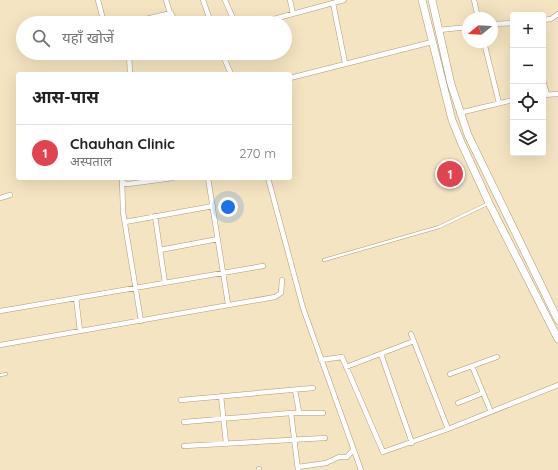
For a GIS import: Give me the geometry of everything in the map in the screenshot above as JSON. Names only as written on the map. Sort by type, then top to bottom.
[{"type":"main road","points":[[422,0],[452,120],[489,203],[558,339]]},
{"type":"main road","points":[[432,0],[459,112],[477,155],[554,306],[558,320]]},
{"type":"street","points":[[98,0],[102,16]]},
{"type":"street","points":[[166,0],[170,13],[174,16]]},
{"type":"street","points":[[202,0],[208,16]]},
{"type":"street","points":[[225,0],[232,16]]},
{"type":"street","points":[[290,0],[293,14]]},
{"type":"street","points":[[285,16],[344,0]]},
{"type":"street","points":[[474,0],[477,12]]},
{"type":"street","points":[[333,3],[345,63]]},
{"type":"street","points":[[158,16],[170,13]]},
{"type":"street","points":[[546,20],[551,19],[558,14]]},
{"type":"street","points":[[498,23],[510,22]]},
{"type":"street","points":[[439,30],[462,28]]},
{"type":"street","points":[[292,77],[432,42]]},
{"type":"street","points":[[485,48],[499,103]]},
{"type":"street","points":[[129,60],[130,72]]},
{"type":"street","points":[[225,60],[230,72]]},
{"type":"street","points":[[546,94],[558,94]]},
{"type":"street","points":[[459,112],[510,101]]},
{"type":"street","points":[[122,180],[123,183],[128,184],[158,180]]},
{"type":"street","points":[[122,180],[125,222],[141,321]]},
{"type":"street","points":[[208,180],[228,304]]},
{"type":"street","points":[[269,180],[303,308],[361,470]]},
{"type":"street","points":[[0,198],[10,195]]},
{"type":"street","points":[[125,222],[213,206]]},
{"type":"street","points":[[155,216],[165,283]]},
{"type":"street","points":[[160,250],[218,239]]},
{"type":"street","points":[[0,311],[263,266]]},
{"type":"street","points":[[0,345],[277,296],[281,293],[282,280]]},
{"type":"street","points":[[76,298],[80,331]]},
{"type":"street","points":[[411,334],[448,429]]},
{"type":"street","points":[[346,367],[414,341]]},
{"type":"street","points":[[381,354],[412,443]]},
{"type":"street","points":[[322,360],[341,356],[381,450],[386,452],[558,385]]},
{"type":"street","points":[[450,374],[497,357]]},
{"type":"street","points":[[472,366],[491,412]]},
{"type":"street","points":[[181,400],[313,388]]},
{"type":"street","points":[[295,390],[299,412]]},
{"type":"street","points":[[458,403],[483,393]]},
{"type":"street","points":[[221,396],[226,443]]},
{"type":"street","points":[[184,422],[223,420],[299,412],[323,413]]},
{"type":"street","points":[[291,413],[296,440],[298,468],[329,463],[339,457],[347,457],[353,450]]},
{"type":"street","points":[[184,446],[324,438]]},
{"type":"lane","points":[[324,260],[439,226],[489,203]]},
{"type":"lane","points":[[0,375],[6,374]]},
{"type":"building","points":[[457,164],[460,179],[439,183],[436,168]]},
{"type":"place","name":"Chauhan Clinic","points":[[450,174]]}]
